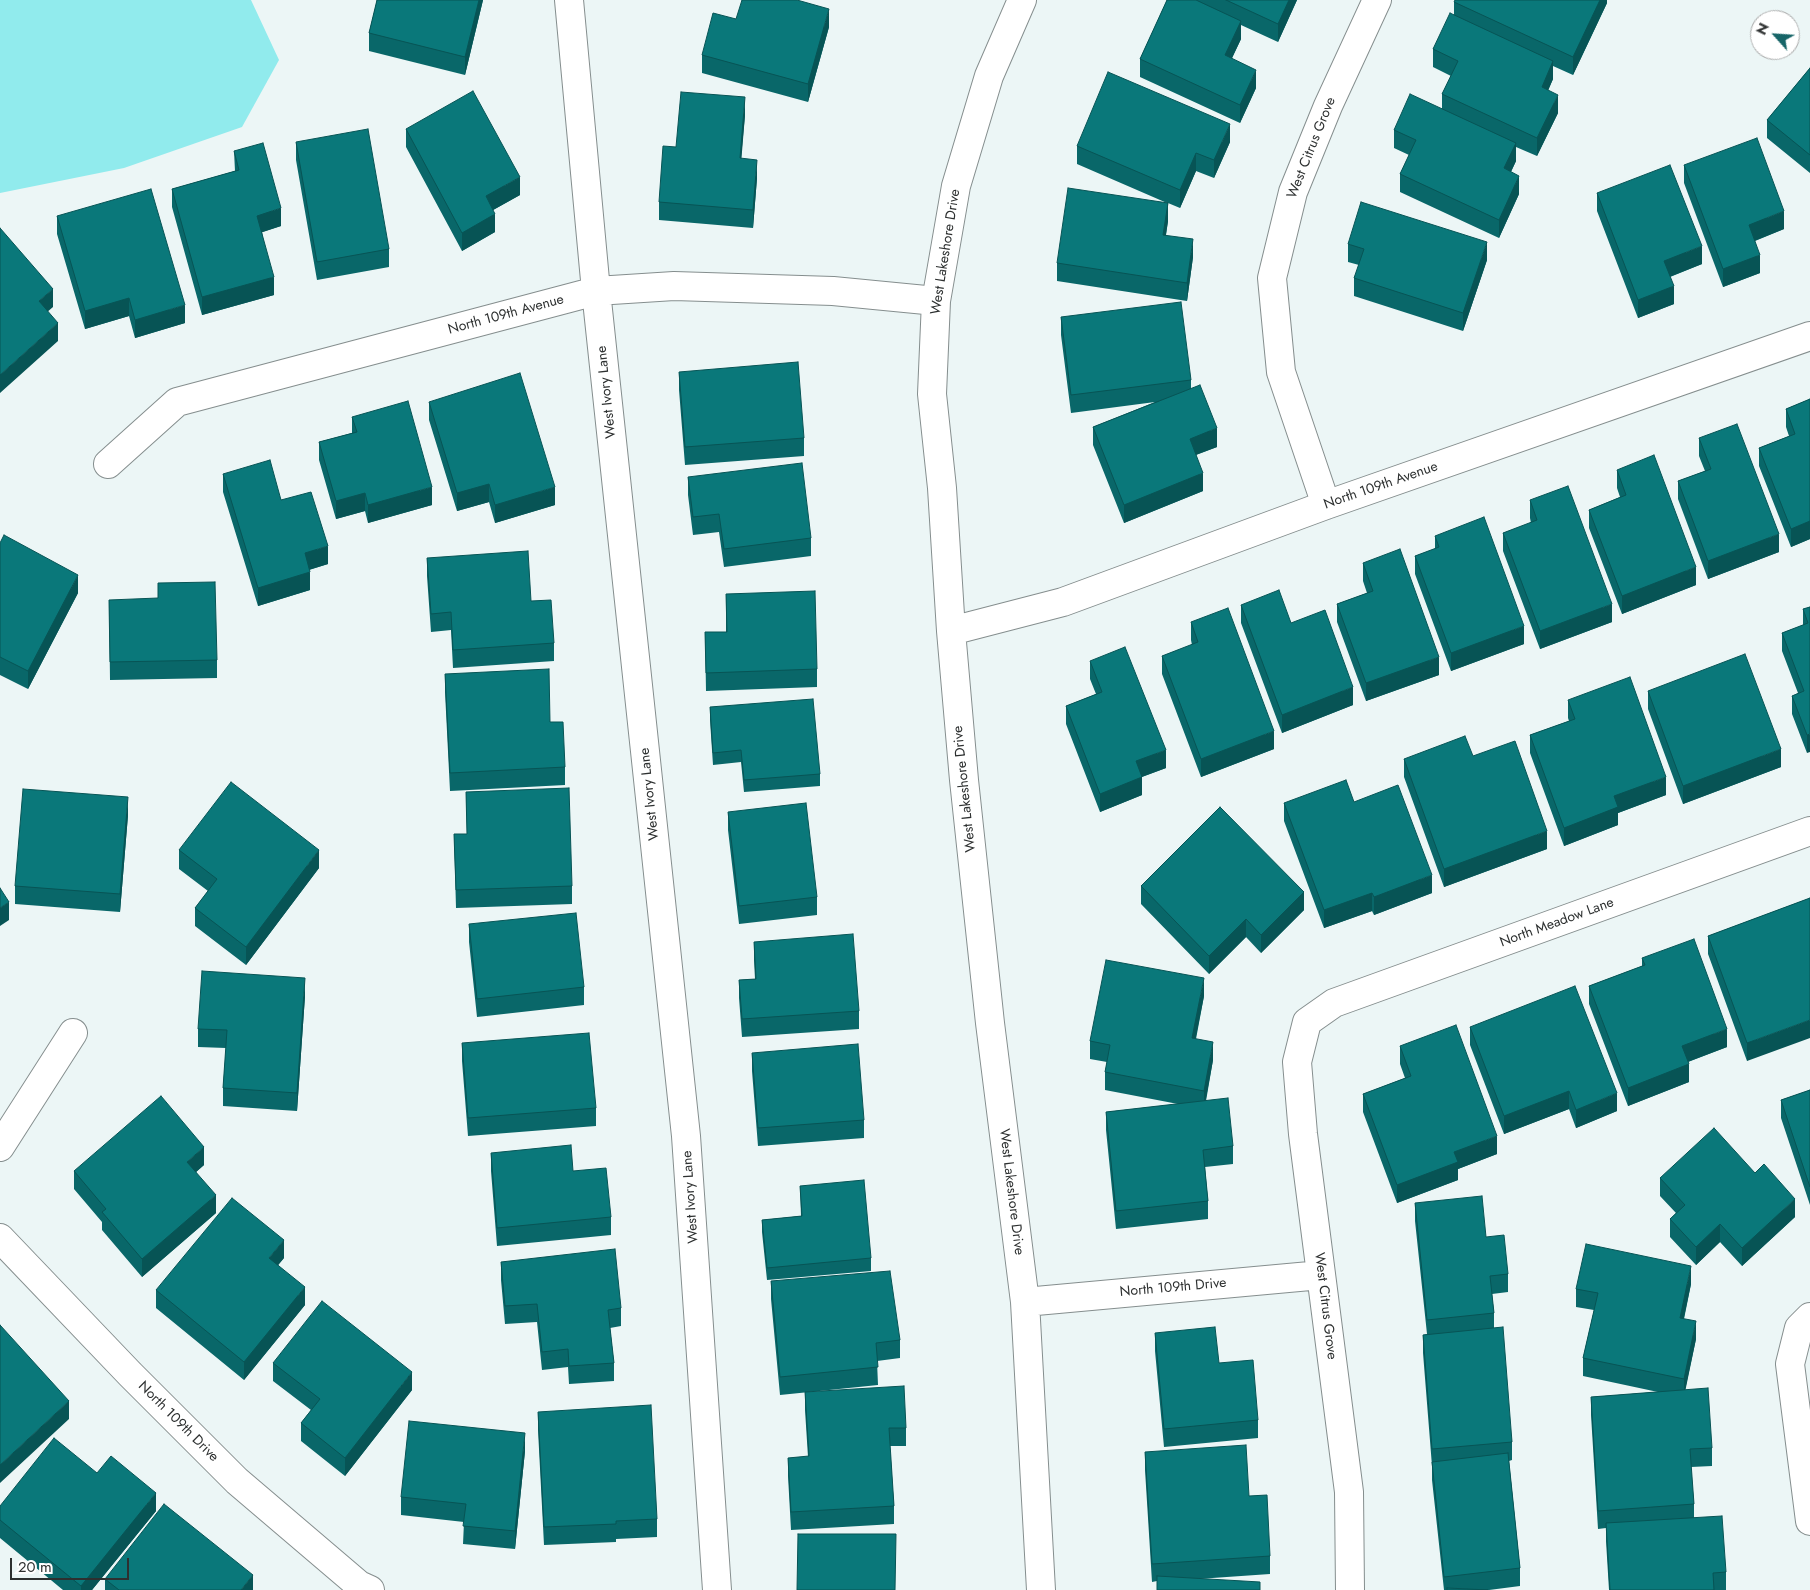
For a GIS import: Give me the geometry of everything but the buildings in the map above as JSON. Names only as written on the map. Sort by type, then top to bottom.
[{"type":"street","name":"West Ivory Lane","points":[[569,0],[596,291],[686,1136],[717,1590]]},
{"type":"street","name":"West Lakeshore Drive","points":[[1022,0],[988,76],[956,186],[936,301],[932,394],[942,488],[951,632],[964,780],[990,1023],[1025,1302],[1042,1590]]},
{"type":"street","name":"West Citrus Grove","points":[[1326,505],[1280,372],[1272,278],[1292,192],[1328,106],[1377,0]]},
{"type":"street","name":"North 109th Avenue","points":[[108,464],[177,402],[596,291],[674,286],[833,290],[936,301]]},
{"type":"street","name":"North 109th Avenue","points":[[951,632],[1063,602],[1326,505],[1810,336]]},
{"type":"street","name":"North Meadow Lane","points":[[1307,1022],[1334,1003],[1810,831]]},
{"type":"street","name":"West Citrus Grove","points":[[1307,1022],[1297,1062],[1303,1134],[1320,1275],[1349,1492],[1350,1590]]},
{"type":"street","points":[[0,1147],[73,1033]]},
{"type":"street","name":"North 109th Drive","points":[[0,1238],[130,1374],[237,1481],[359,1585],[370,1590]]},
{"type":"street","name":"North 109th Drive","points":[[1025,1302],[1320,1275]]},
{"type":"street","points":[[1810,1317],[1799,1328],[1790,1364],[1810,1521]]},
{"type":"water","points":[[0,0],[251,0],[279,60],[242,127],[124,168],[0,193]]}]
